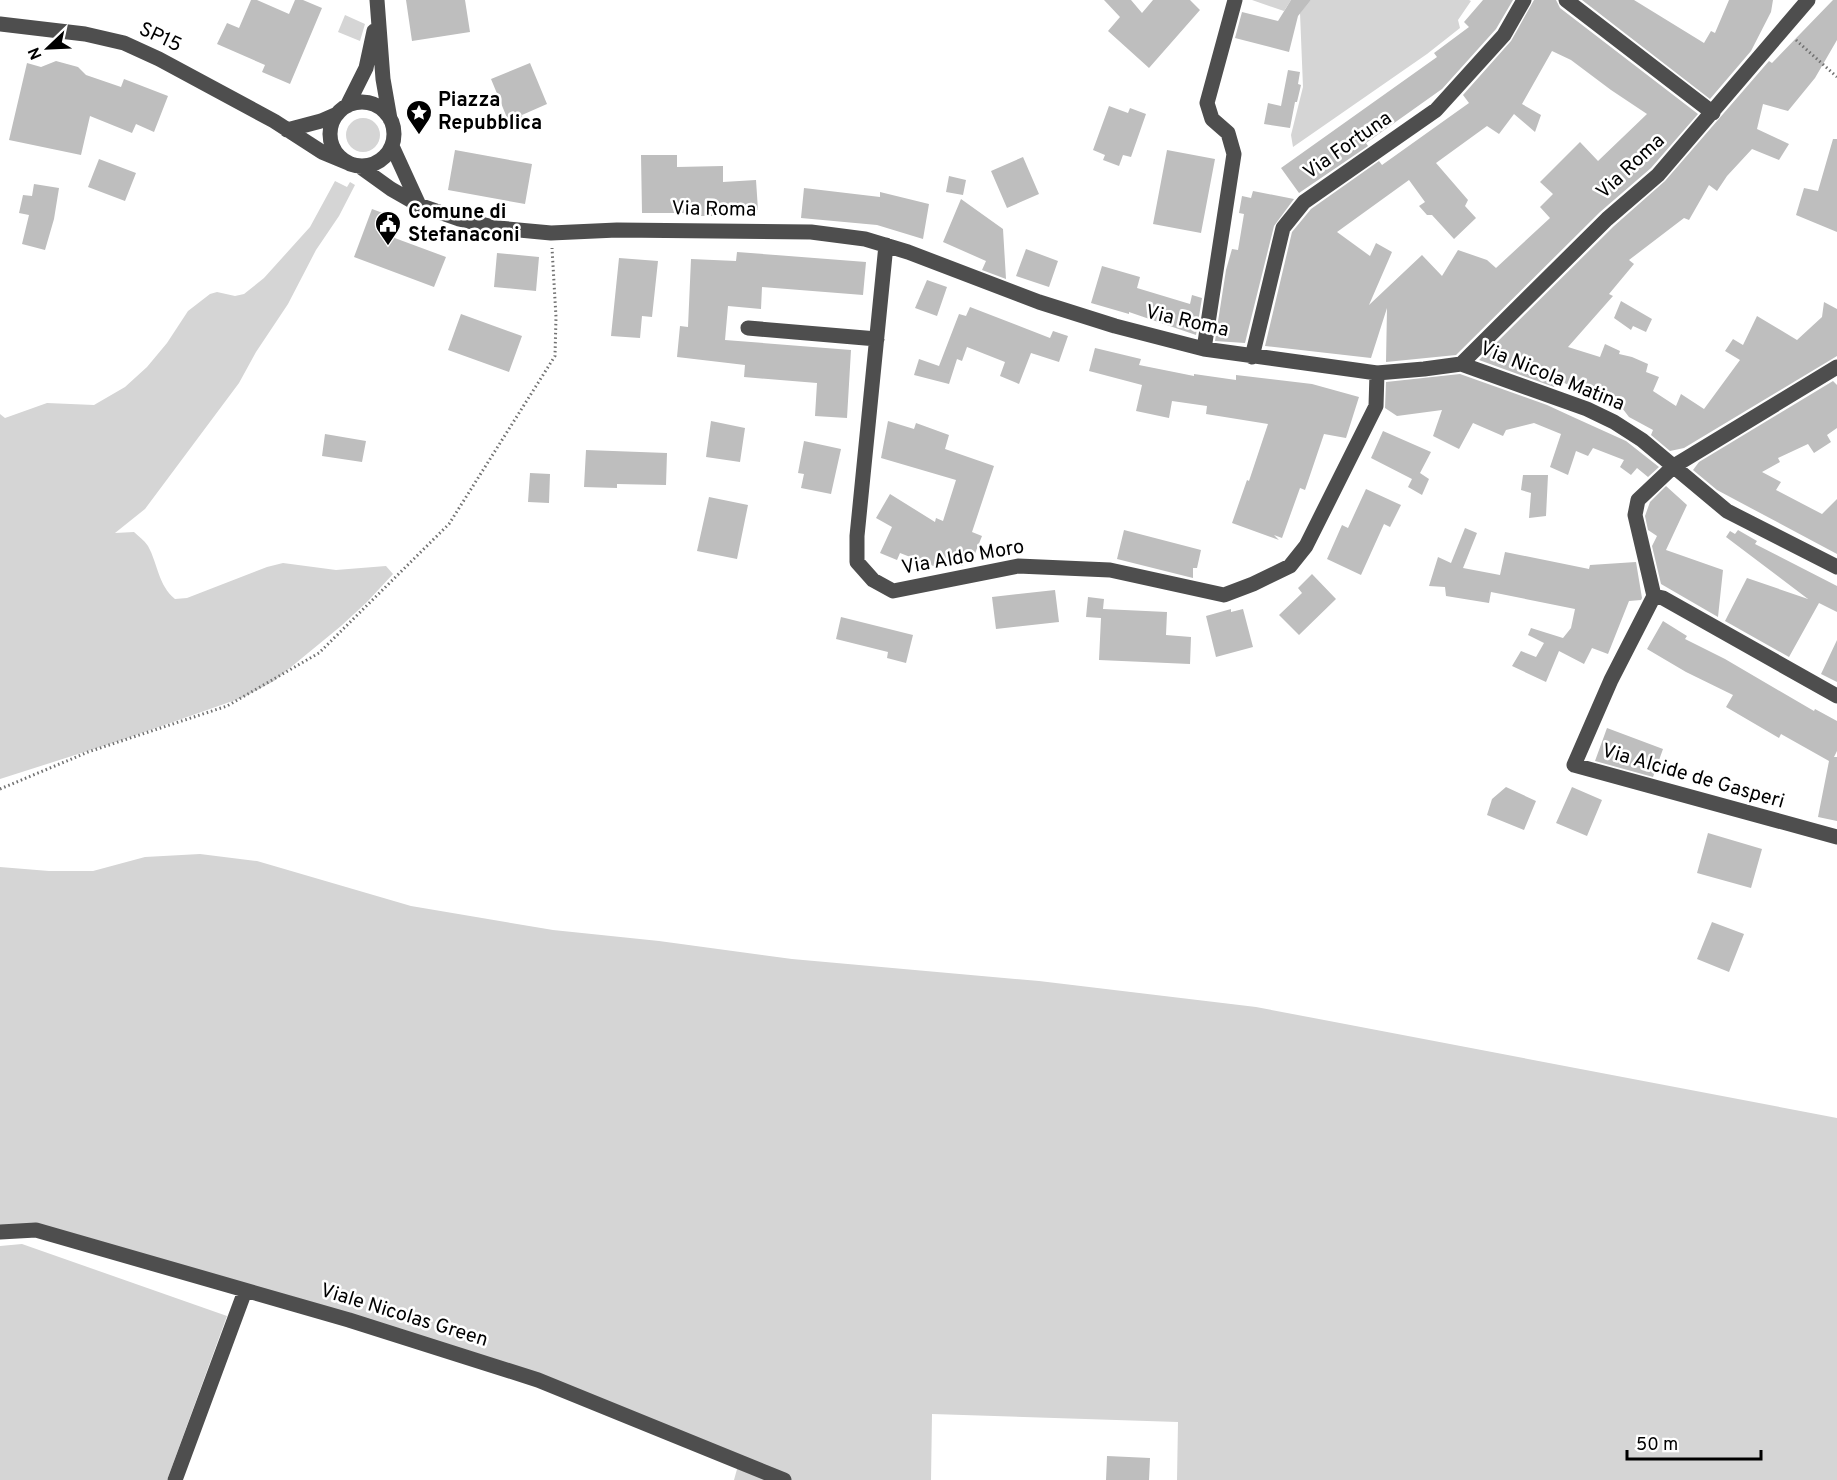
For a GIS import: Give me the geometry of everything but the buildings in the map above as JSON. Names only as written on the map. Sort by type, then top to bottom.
[{"type":"street","points":[[1204,349],[1234,154],[1228,133],[1212,119],[1207,103],[1235,0]]},
{"type":"street","name":"Via Fortuna","points":[[1252,357],[1282,228],[1304,202],[1436,110],[1504,35],[1524,0]]},
{"type":"street","points":[[1566,0],[1713,113]]},
{"type":"street","name":"Via Roma","points":[[355,165],[419,205],[459,219],[498,228],[551,233],[617,230],[811,232],[866,238],[1039,302],[1115,326],[1204,349],[1377,373],[1461,364],[1598,227],[1658,175],[1713,113],[1806,0]]},
{"type":"street","points":[[377,7],[383,79],[394,132],[392,146],[382,159],[367,166],[355,165],[339,157],[332,145],[330,131],[366,68],[377,7]]},
{"type":"street","name":"SP15","points":[[0,24],[85,34],[124,43],[159,59],[322,152],[355,165]]},
{"type":"street","points":[[287,130],[321,121],[342,110],[366,102],[376,105],[390,119]]},
{"type":"street","points":[[392,146],[419,205]]},
{"type":"street","name":"Via Aldo Moro","points":[[886,245],[857,536],[857,562],[873,580],[893,591],[1018,566],[1110,570],[1224,594],[1253,584],[1290,566],[1306,546],[1376,406],[1377,373]]},
{"type":"street","points":[[748,328],[877,339]]},
{"type":"street","name":"Via Nicola Matina","points":[[1461,364],[1558,398],[1605,418],[1642,440],[1726,511],[1837,567]]},
{"type":"street","points":[[1837,367],[1674,466],[1638,500],[1635,515],[1654,596],[1663,598],[1837,696]]},
{"type":"street","name":"Via Alcide de Gasperi","points":[[1654,596],[1611,680],[1574,765],[1837,837]]},
{"type":"street","name":"Viale Nicolas Green","points":[[0,1232],[36,1230],[349,1320],[538,1380],[784,1480]]},
{"type":"street","points":[[175,1480],[245,1291]]},
{"type":"path","points":[[1784,28],[1837,77]]},
{"type":"path","points":[[0,789],[88,752],[227,706],[319,653],[449,524],[555,356],[556,316],[551,233]]},
{"type":"shaded area","points":[[1252,0],[1291,0],[1284,11]]},
{"type":"shaded area","points":[[1311,0],[1471,1],[1458,20],[1460,28],[1427,54],[1293,147],[1291,135],[1303,87],[1300,13]]},
{"type":"shaded area","points":[[345,15],[365,24],[360,41],[338,32]]},
{"type":"shaded area","points":[[363,118],[375,123],[380,135],[375,147],[363,152],[351,147],[346,135],[351,123]]},
{"type":"shaded area","points":[[335,181],[347,187],[350,182],[355,185],[339,216],[316,250],[288,304],[256,352],[239,383],[145,509],[115,533],[134,532],[145,542],[165,587],[175,599],[187,598],[283,563],[336,570],[386,566],[393,574],[341,626],[274,681],[244,697],[119,741],[0,779],[0,414],[5,418],[47,403],[94,405],[125,387],[147,367],[167,343],[188,311],[210,294],[217,292],[235,296],[244,294],[264,278],[310,227]]},
{"type":"shaded area","points":[[200,854],[257,861],[411,906],[553,930],[659,941],[792,959],[1039,981],[1256,1007],[1837,1118],[1837,1480],[1177,1480],[1178,1422],[932,1414],[931,1480],[734,1480],[739,1462],[538,1380],[36,1230],[0,1232],[0,867],[49,871],[93,871],[145,857]]},
{"type":"shaded area","points":[[22,1244],[227,1316],[167,1480],[0,1480],[0,1246]]},
{"type":"place","name":"Piazza Repubblica","points":[[419,136]]},
{"type":"place","name":"Comune di Stefanaconi","points":[[388,247]]}]
